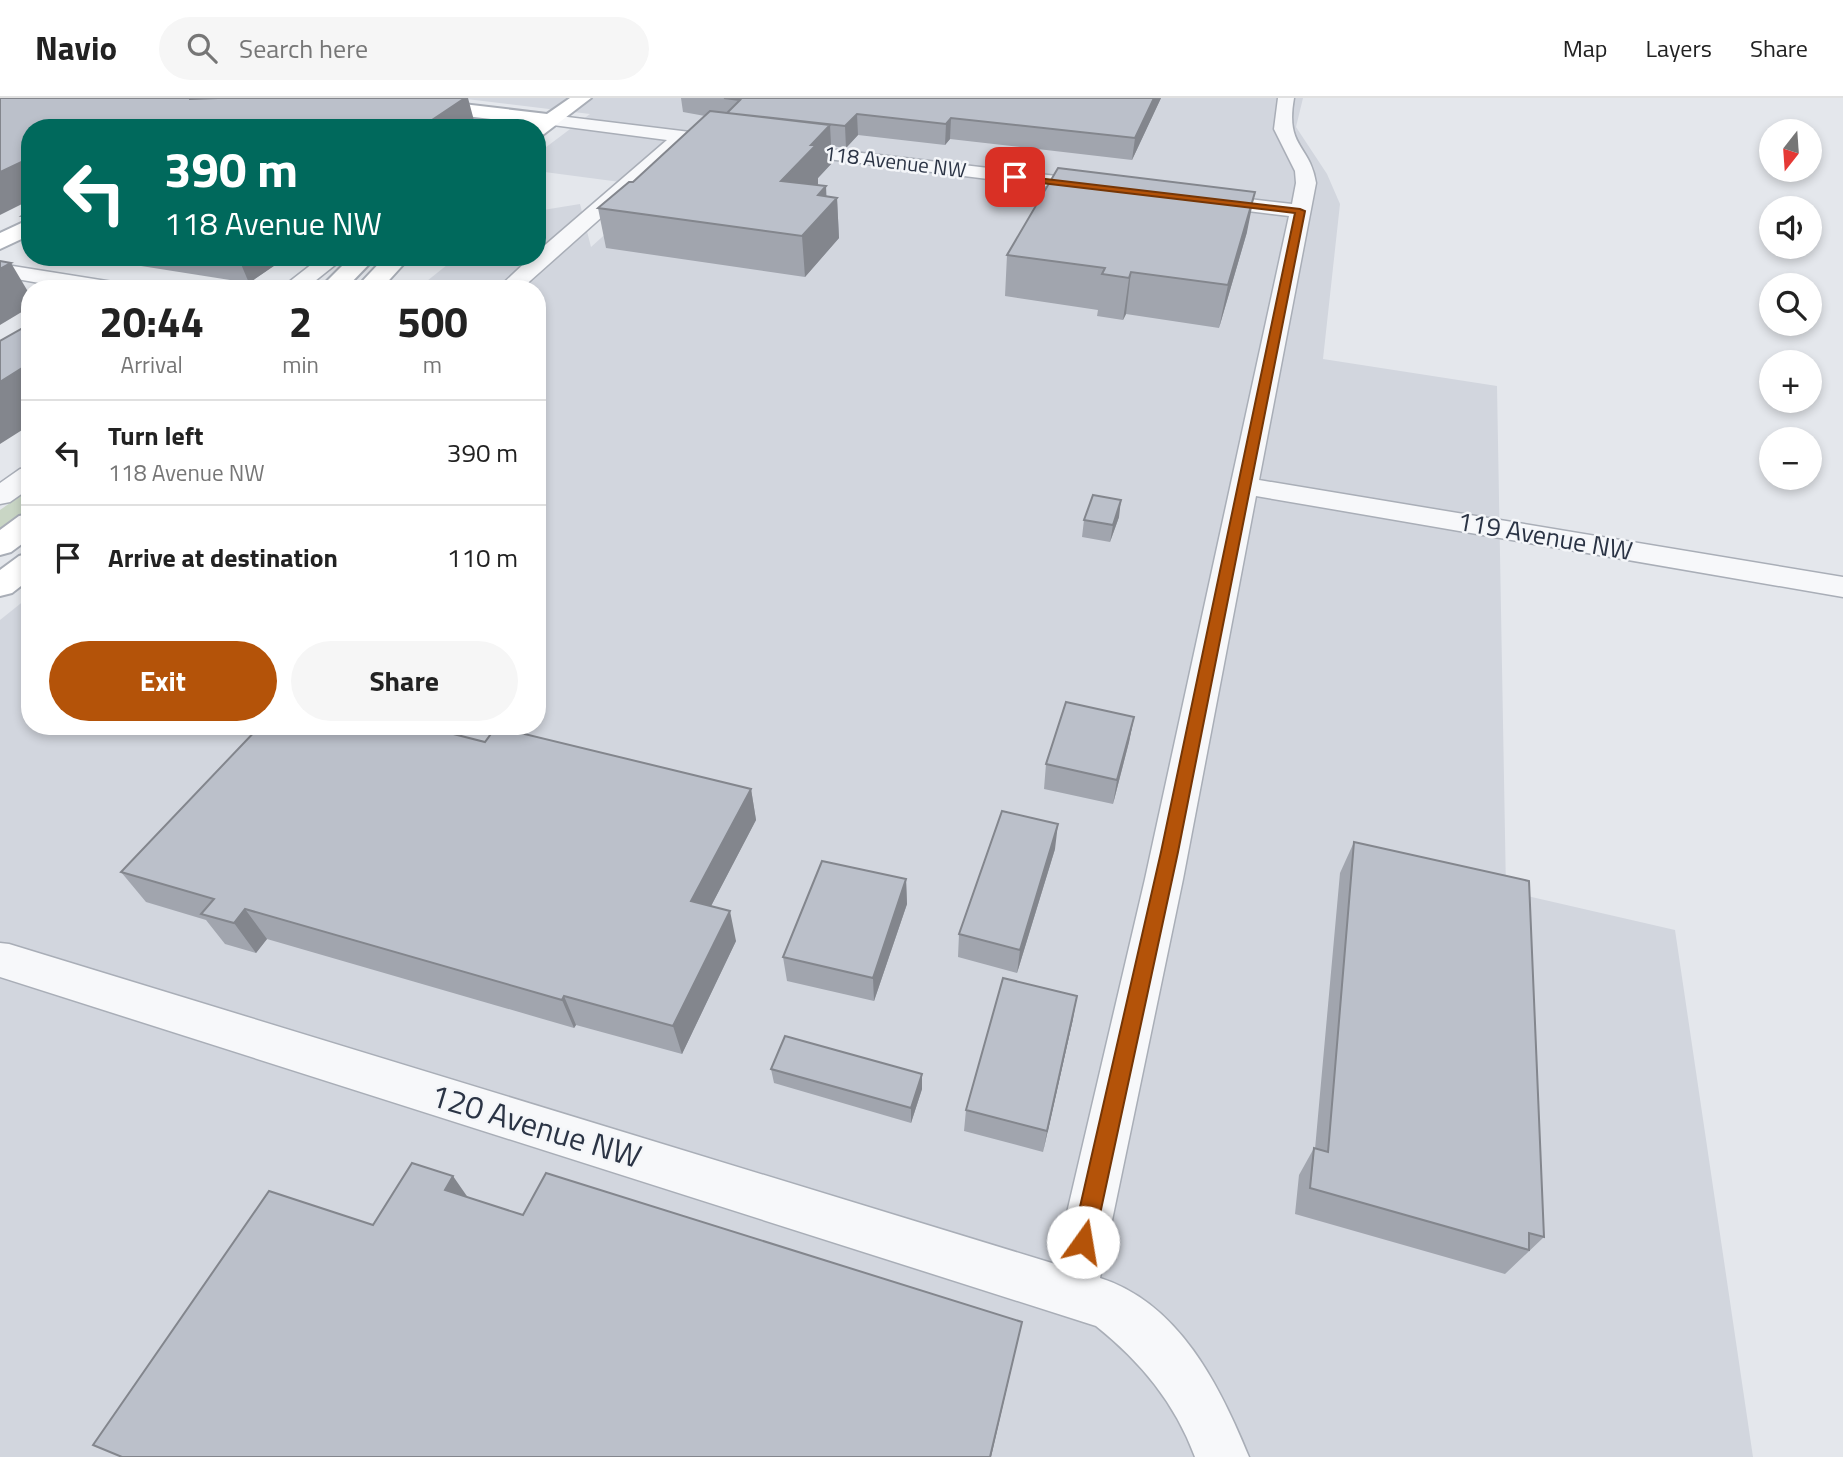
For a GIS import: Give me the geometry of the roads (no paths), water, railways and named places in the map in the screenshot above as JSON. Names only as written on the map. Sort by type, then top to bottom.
[{"type":"main road","name":"118 Avenue NW","points":[[364,98],[500,119]]},
{"type":"main road","points":[[536,119],[554,98]]},
{"type":"main road","points":[[542,119],[582,98]]},
{"type":"main road","points":[[0,242],[21,231]]},
{"type":"main road","points":[[341,280],[355,266]]},
{"type":"main road","points":[[376,280],[390,266]]},
{"type":"main road","points":[[0,545],[21,530]]},
{"type":"main road","points":[[0,586],[21,570]]},
{"type":"street","points":[[1072,1294],[1164,880],[1300,211],[1306,176],[1281,131],[1281,115],[1286,98]]},
{"type":"street","name":"118 Avenue NW","points":[[546,125],[682,136],[1124,190]]},
{"type":"street","points":[[546,256],[682,136]]},
{"type":"street","points":[[1192,199],[1300,211]]},
{"type":"street","points":[[303,280],[323,266]]},
{"type":"street","points":[[518,280],[534,266]]},
{"type":"street","points":[[0,270],[59,280]]},
{"type":"street","points":[[0,496],[21,481]]},
{"type":"street","name":"119 Avenue NW","points":[[1246,486],[1843,587]]},
{"type":"street","name":"120 Avenue NW","points":[[0,960],[1110,1306],[1142,1329],[1178,1369],[1209,1420],[1222,1457]]}]
